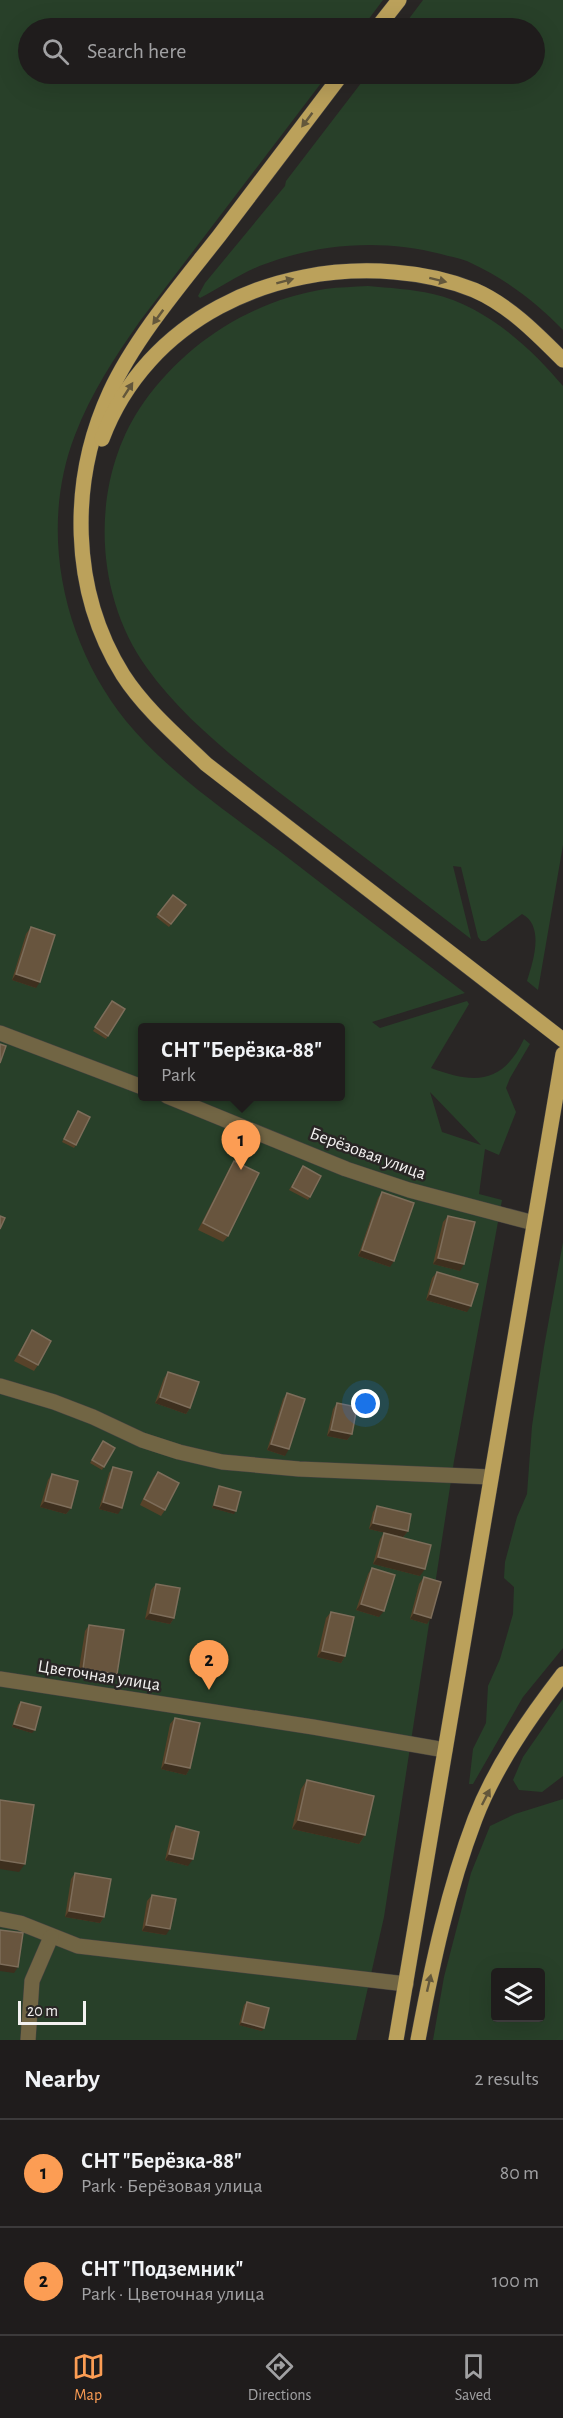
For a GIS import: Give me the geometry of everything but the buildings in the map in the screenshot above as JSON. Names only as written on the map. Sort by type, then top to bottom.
[{"type":"main road","points":[[385,18],[399,0]]},
{"type":"main road","points":[[334,84],[138,345],[111,391],[89,456],[81,501],[81,548],[95,614],[123,675],[146,705],[206,764],[563,1040]]},
{"type":"main road","points":[[81,501],[105,432],[116,410],[144,367],[169,342],[200,317],[267,286],[310,274],[351,270],[411,274],[440,280],[474,290],[504,308],[535,331],[563,360]]},
{"type":"main road","points":[[396,2040],[563,1053]]},
{"type":"main road","points":[[418,2040],[428,1988],[456,1874],[476,1816],[536,1708],[563,1674]]},
{"type":"street","points":[[0,1033],[138,1085]]},
{"type":"street","name":"Берёзовая улица","points":[[179,1101],[346,1169],[409,1190],[534,1223]]},
{"type":"street","points":[[0,1386],[93,1417],[142,1440],[222,1462],[299,1469],[491,1477]]},
{"type":"street","name":"Цветочная улица","points":[[0,1680],[445,1750]]},
{"type":"street","points":[[0,1919],[20,1923],[78,1946],[406,1984]]},
{"type":"street","points":[[28,2040],[32,1981],[51,1937]]},
{"type":"green space","points":[[0,0],[383,0],[370,18],[18,18],[18,84],[320,84],[140,321],[88,405],[75,435],[64,471],[58,509],[58,547],[63,584],[72,621],[86,657],[104,690],[142,740],[198,790],[465,993],[372,1022],[380,1028],[467,1001],[469,1004],[431,1068],[461,1077],[485,1077],[496,1073],[506,1065],[524,1039],[530,1044],[506,1088],[516,1112],[499,1155],[485,1149],[479,1194],[502,1200],[454,1461],[384,1917],[356,2040],[0,2040]],"holes":[[[430,1092],[481,1145],[442,1132]]]},
{"type":"green space","points":[[423,0],[563,0],[563,330],[520,292],[484,269],[460,259],[397,246],[352,246],[308,251],[248,271],[200,298],[198,296],[205,283],[285,186],[286,181],[360,84],[545,84],[545,18],[410,18]]},
{"type":"green space","points":[[368,286],[433,294],[470,308],[521,342],[563,386],[563,845],[538,990],[527,981],[535,945],[535,935],[529,920],[522,914],[486,941],[481,941],[478,937],[461,867],[453,866],[471,939],[218,744],[180,708],[147,668],[129,638],[116,605],[108,570],[105,535],[107,500],[114,465],[126,432],[144,402],[161,380],[201,343],[247,314],[298,295],[325,289]]},
{"type":"green space","points":[[563,1242],[563,1648],[523,1697],[473,1784],[469,1784],[473,1749],[486,1723],[488,1686],[500,1659],[513,1614],[514,1587],[504,1578],[505,1562],[517,1517],[527,1494],[532,1426]]},
{"type":"green space","points":[[563,1699],[563,1776],[542,1792],[519,1790],[513,1780],[523,1757]]},
{"type":"green space","points":[[563,1799],[563,2040],[433,2040],[444,1977],[471,1873],[490,1826],[515,1814]]},
{"type":"place","name":"СНТ \"Берёзка-88\"","points":[[241,1170]]},
{"type":"place","name":"СНТ \"Подземник\"","points":[[209,1690]]}]
